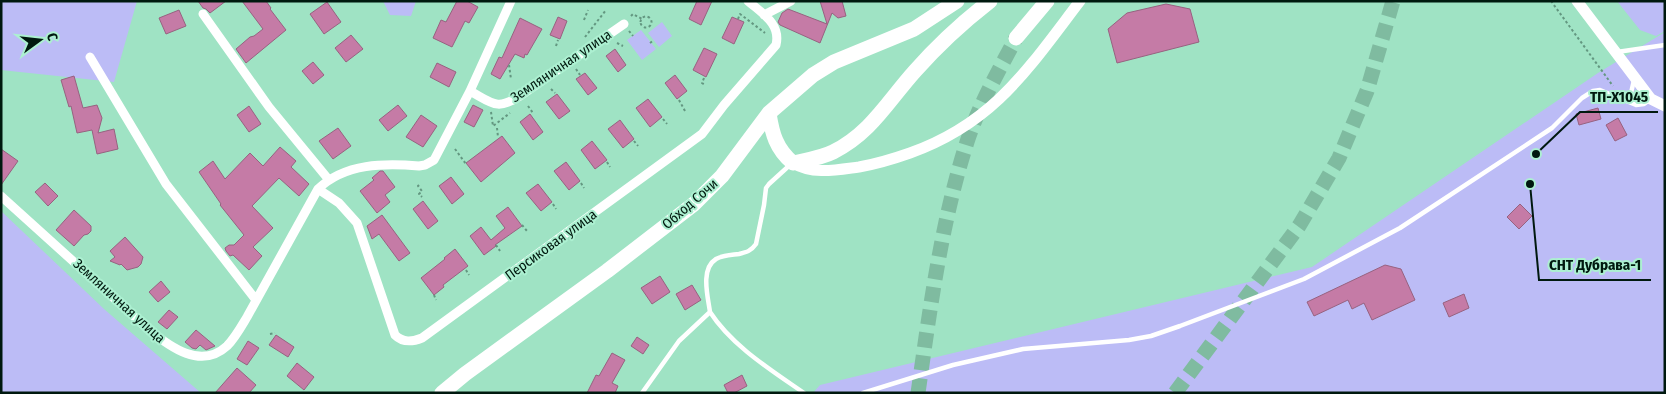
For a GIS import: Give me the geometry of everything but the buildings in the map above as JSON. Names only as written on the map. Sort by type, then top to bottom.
[{"type":"highway","name":"Обход Сочи","points":[[442,393],[694,204],[722,176],[769,113],[813,75],[834,62],[914,29],[957,1]]},
{"type":"highway","points":[[769,113],[775,141],[785,157],[793,163],[835,151],[864,130],[882,113],[940,44],[990,1]]},
{"type":"highway","points":[[1016,38],[1047,1]]},
{"type":"street","name":"Земляничная улица","points":[[1,196],[27,217],[148,329],[168,345],[182,353],[204,357],[212,355],[227,346],[243,323],[318,189],[329,180],[345,172],[372,165],[419,166],[434,160],[470,91],[511,1]]},
{"type":"street","name":"Персиковая улица","points":[[318,189],[340,203],[357,223],[395,335],[405,341],[422,338],[702,134],[749,74],[776,45],[778,36],[775,29],[764,15],[748,1]]},
{"type":"street","points":[[764,15],[791,1]]},
{"type":"street","points":[[793,163],[811,171],[872,165],[928,146],[956,132],[987,111],[1008,90],[1080,1]]},
{"type":"street","points":[[1577,1],[1651,99],[1665,106]]},
{"type":"street","points":[[203,14],[269,107],[329,180]]},
{"type":"street","name":"Земляничная улица","points":[[470,91],[492,103],[504,104],[624,24]]},
{"type":"street","points":[[90,57],[162,178],[256,300]]},
{"type":"lane","points":[[1616,52],[1665,45]]},
{"type":"lane","points":[[1623,99],[1631,93],[1634,78]]},
{"type":"lane","points":[[863,393],[953,365],[1023,349],[1129,340],[1151,336],[1304,279],[1400,228],[1552,128],[1582,98],[1593,91],[1600,90],[1636,105],[1644,104],[1651,99]]},
{"type":"lane","points":[[793,163],[766,188],[756,244],[744,253],[718,258],[711,263],[706,283],[710,312],[727,335],[804,393]]},
{"type":"lane","points":[[642,393],[679,341],[710,312]]},
{"type":"path","points":[[1551,1],[1623,99]]},
{"type":"path","points":[[584,20],[588,10]]},
{"type":"path","points":[[584,38],[606,10]]},
{"type":"path","points":[[738,20],[740,14],[767,34]]},
{"type":"path","points":[[650,25],[647,27],[643,26],[641,23],[642,19],[645,17],[649,18],[653,29]]},
{"type":"path","points":[[556,46],[558,40]]},
{"type":"path","points":[[650,43],[654,40]]},
{"type":"path","points":[[510,65],[511,79]]},
{"type":"path","points":[[576,69],[580,75]]},
{"type":"path","points":[[704,78],[702,82],[705,85]]},
{"type":"path","points":[[551,89],[555,93]]},
{"type":"path","points":[[679,100],[684,111]]},
{"type":"path","points":[[528,106],[532,114]]},
{"type":"path","points":[[662,119],[666,124]]},
{"type":"path","points":[[497,128],[498,137]]},
{"type":"path","points":[[634,141],[638,146]]},
{"type":"path","points":[[455,149],[466,164]]},
{"type":"path","points":[[607,162],[610,166]]},
{"type":"path","points":[[580,183],[584,188]]},
{"type":"path","points":[[419,185],[422,192],[419,194],[422,197]]},
{"type":"path","points":[[552,204],[556,209]]},
{"type":"path","points":[[522,225],[527,231]]},
{"type":"path","points":[[496,244],[500,250]]},
{"type":"path","points":[[466,270],[469,275]]},
{"type":"path","points":[[434,295],[436,300]]},
{"type":"path","points":[[270,334],[275,333]]},
{"type":"shaded area","points":[[1,1],[137,1],[114,82],[1,70]]},
{"type":"shaded area","points":[[383,1],[416,1],[411,16],[390,15]]},
{"type":"shaded area","points":[[1617,1],[1665,1],[1665,31],[1656,36],[1640,30]]},
{"type":"shaded area","points":[[662,22],[672,36],[659,47],[648,33]]},
{"type":"shaded area","points":[[641,30],[656,49],[642,60],[627,40]]},
{"type":"shaded area","points":[[1665,32],[1665,393],[813,393],[820,385],[1312,267],[1598,73]]},
{"type":"shaded area","points":[[1,211],[104,309],[201,393],[1,393]]},
{"type":"tunnel","points":[[1175,393],[1299,226],[1339,158],[1367,91],[1393,1]]},
{"type":"tunnel","points":[[918,393],[937,266],[958,173],[977,115],[1016,38]]},
{"type":"place","name":"ТП-Х1045","points":[[1536,154]]},
{"type":"place","name":"СНТ Дубрава-1","points":[[1530,184]]}]
